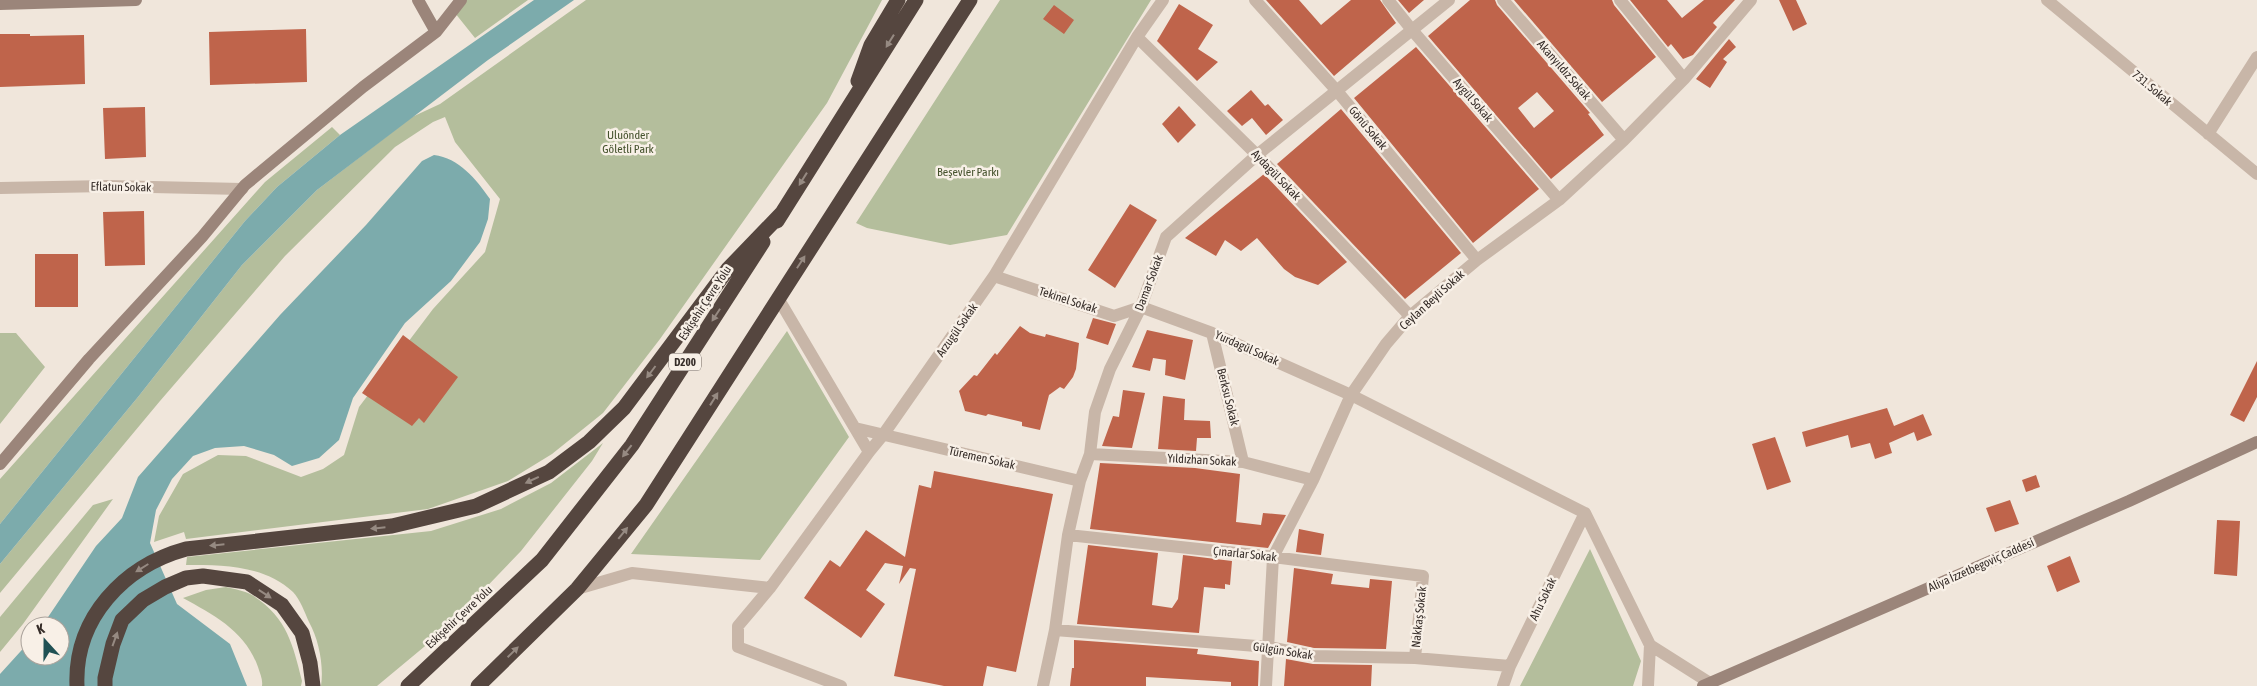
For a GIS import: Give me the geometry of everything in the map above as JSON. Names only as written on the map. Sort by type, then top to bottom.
[{"type":"highway","points":[[850,104],[870,45],[898,0]]},
{"type":"highway","name":"Eskişehir Çevre Yolu","points":[[408,686],[542,560],[632,445],[916,0]]},
{"type":"highway","points":[[479,685],[577,589],[646,505],[970,0]]},
{"type":"highway","points":[[77,686],[82,640],[95,613],[115,589],[140,568],[167,554],[186,549],[392,526],[476,506],[549,472],[589,442],[624,408],[728,269],[782,212]]},
{"type":"highway","points":[[105,686],[113,644],[122,620],[143,600],[165,587],[186,578],[203,576],[247,582],[282,605],[302,632],[310,663],[313,686]]},
{"type":"street","points":[[0,4],[136,0]]},
{"type":"street","points":[[418,0],[436,32]]},
{"type":"street","points":[[0,464],[89,359],[202,237],[242,189],[363,87],[436,32],[461,0]]},
{"type":"street","name":"Arzugül Sokak","points":[[841,686],[738,648],[738,626],[770,588],[883,435],[994,276],[1137,38],[1163,0]]},
{"type":"street","name":"Gönü Sokak","points":[[1255,0],[1337,91],[1477,260]]},
{"type":"street","name":"Aygül Sokak","points":[[1388,0],[1560,200]]},
{"type":"street","name":"Damar Sokak","points":[[1044,686],[1055,630],[1068,536],[1080,481],[1090,454],[1095,412],[1110,369],[1141,307],[1166,237],[1257,155],[1449,0]]},
{"type":"street","name":"Akanyıldız Sokak","points":[[1503,0],[1624,140]]},
{"type":"street","points":[[1620,0],[1684,79]]},
{"type":"street","name":"731. Sokak","points":[[2047,0],[2257,174]]},
{"type":"street","name":"Ceylan Beyli Sokak","points":[[1266,686],[1273,557],[1313,480],[1351,395],[1386,344],[1410,316],[1477,260],[1560,200],[1624,140],[1684,79],[1747,1]]},
{"type":"street","name":"Aydagül Sokak","points":[[1137,38],[1257,155],[1410,316]]},
{"type":"street","points":[[2208,134],[2257,57]]},
{"type":"street","name":"Eflatun Sokak","points":[[0,188],[108,186],[242,189]]},
{"type":"street","name":"Tekinel Sokak","points":[[994,276],[1114,316],[1141,307]]},
{"type":"street","points":[[778,298],[869,452]]},
{"type":"street","name":"Yurdagül Sokak","points":[[1141,307],[1212,333],[1351,395],[1584,513]]},
{"type":"street","name":"Berksu Sokak","points":[[1212,333],[1244,462]]},
{"type":"street","name":"Türemen Sokak","points":[[855,428],[1080,481]]},
{"type":"street","name":"Aliya İzzetbegoviç Caddesi","points":[[1707,684],[2129,501],[2257,442]]},
{"type":"street","name":"Yıldızhan Sokak","points":[[1090,454],[1244,462],[1313,480]]},
{"type":"street","points":[[1584,513],[1650,645],[1707,684]]},
{"type":"street","name":"Ahu Sokak","points":[[1503,686],[1510,666],[1584,513]]},
{"type":"street","name":"Çınarlar Sokak","points":[[1068,536],[1273,557],[1423,576]]},
{"type":"street","points":[[577,589],[632,573],[770,588]]},
{"type":"street","name":"Nakkaş Sokak","points":[[1415,658],[1423,576]]},
{"type":"street","name":"Gülgün Sokak","points":[[1055,630],[1269,647],[1313,656],[1415,658],[1510,666]]},
{"type":"street","points":[[1648,686],[1650,645]]},
{"type":"green space","points":[[465,0],[528,0],[475,38],[455,13]]},
{"type":"green space","name":"Uluönder Göletli Park","points":[[586,0],[882,0],[827,103],[660,339],[603,413],[552,454],[508,481],[428,509],[186,539],[184,532],[154,542],[159,516],[183,474],[218,455],[246,456],[301,477],[323,469],[344,455],[359,407],[433,309],[485,252],[500,199],[455,142],[445,117],[433,122],[395,147],[285,256],[160,401],[0,593],[0,564],[138,397],[242,265],[317,190],[412,117],[440,104]]},
{"type":"green space","name":"Beşevler Parkı","points":[[1000,0],[1151,0],[1007,235],[950,245],[867,228],[856,223]]},
{"type":"green space","points":[[332,127],[340,135],[277,187],[245,221],[0,524],[0,479],[265,182]]},
{"type":"green space","points":[[787,331],[849,437],[760,560],[631,554]]},
{"type":"green space","points":[[0,333],[16,333],[45,367],[0,424]]},
{"type":"green space","points":[[603,443],[592,461],[521,551],[448,627],[377,686],[321,686],[321,662],[316,637],[298,598],[282,583],[269,576],[242,568],[186,565],[187,557],[431,531],[501,509],[551,483]]},
{"type":"green space","points":[[113,499],[29,616],[20,616],[20,628],[0,652],[0,617],[93,505]]},
{"type":"green space","points":[[1590,549],[1641,661],[1633,686],[1520,686]]},
{"type":"green space","points":[[226,587],[252,595],[264,604],[281,622],[295,655],[302,681],[301,686],[262,686],[261,676],[252,654],[237,634],[217,618],[183,598],[206,590]]},
{"type":"water","points":[[534,0],[574,0],[488,60],[317,190],[242,265],[138,397],[0,564],[0,524],[245,221],[277,187],[340,135]]},
{"type":"water","points":[[434,155],[443,157],[451,160],[466,171],[490,199],[488,219],[480,242],[451,281],[405,323],[353,398],[339,440],[319,458],[292,466],[274,455],[244,446],[215,448],[193,456],[172,479],[156,510],[150,543],[177,604],[230,644],[247,686],[0,686],[0,674],[20,652],[20,666],[70,666],[70,616],[49,616],[96,546],[122,518],[138,477],[280,315],[366,225],[422,161]]},
{"type":"building","points":[[1266,0],[1299,0],[1321,25],[1351,0],[1380,0],[1396,23],[1334,76]]},
{"type":"building","points":[[1398,0],[1424,0],[1409,13]]},
{"type":"building","points":[[1470,0],[1495,0],[1497,5],[1590,113],[1588,114],[1604,135],[1551,179],[1428,36]],"holes":[[[1537,92],[1554,111],[1534,128],[1518,108]]]},
{"type":"building","points":[[1514,0],[1612,0],[1656,57],[1602,102]]},
{"type":"building","points":[[1630,0],[1667,0],[1682,18],[1704,0],[1735,0],[1713,23],[1717,27],[1693,55],[1683,59],[1671,44],[1668,47]]},
{"type":"building","points":[[1779,0],[1796,0],[1807,24],[1793,31]]},
{"type":"building","points":[[1179,4],[1213,25],[1198,49],[1218,62],[1197,81],[1157,41]]},
{"type":"building","points":[[1054,5],[1074,20],[1064,34],[1043,19]]},
{"type":"building","points":[[306,29],[307,82],[210,85],[209,32]]},
{"type":"building","points":[[0,34],[30,34],[30,36],[84,35],[85,84],[0,87]]},
{"type":"building","points":[[1729,39],[1736,47],[1723,59],[1727,62],[1710,88],[1696,79]]},
{"type":"building","points":[[1416,47],[1539,189],[1473,243],[1354,98]]},
{"type":"building","points":[[1251,90],[1265,106],[1268,104],[1283,120],[1266,135],[1252,118],[1242,126],[1227,111]]},
{"type":"building","points":[[1179,106],[1196,125],[1178,143],[1162,124]]},
{"type":"building","points":[[145,107],[146,157],[105,159],[103,108]]},
{"type":"building","points":[[1341,109],[1461,253],[1405,299],[1277,164]]},
{"type":"building","points":[[1264,174],[1347,262],[1318,285],[1295,277],[1284,269],[1257,238],[1241,251],[1225,240],[1216,256],[1185,238]]},
{"type":"building","points":[[1130,204],[1157,220],[1115,288],[1088,270]]},
{"type":"building","points":[[144,211],[145,265],[105,266],[103,212]]},
{"type":"building","points":[[35,254],[78,254],[78,307],[35,307]]},
{"type":"building","points":[[1093,318],[1116,324],[1108,345],[1086,338]]},
{"type":"building","points":[[1020,326],[1030,333],[1045,337],[1046,334],[1079,343],[1076,369],[1073,377],[1064,389],[1060,387],[1049,395],[1040,430],[1022,426],[1022,422],[965,411],[959,391],[974,375],[977,376],[995,353],[997,355]]},
{"type":"building","points":[[1147,330],[1193,340],[1185,380],[1165,375],[1166,360],[1153,358],[1150,371],[1132,367]]},
{"type":"building","points":[[403,335],[458,377],[424,423],[419,418],[412,426],[362,393]]},
{"type":"building","points":[[2257,361],[2257,397],[2244,422],[2230,415]]},
{"type":"building","points":[[1123,390],[1145,393],[1132,448],[1102,446],[1113,416],[1119,417]]},
{"type":"building","points":[[1163,396],[1185,399],[1184,420],[1210,421],[1211,438],[1197,438],[1196,451],[1158,449]]},
{"type":"building","points":[[1887,408],[1894,426],[1923,414],[1932,435],[1917,441],[1914,432],[1889,443],[1892,453],[1875,459],[1870,443],[1851,448],[1848,435],[1806,447],[1802,432]]},
{"type":"building","points":[[1775,437],[1791,482],[1767,490],[1752,444]]},
{"type":"building","points":[[1100,463],[1195,468],[1240,474],[1236,522],[1261,525],[1263,513],[1286,515],[1268,548],[1090,529]]},
{"type":"building","points":[[934,471],[1053,494],[1016,672],[987,666],[983,686],[944,686],[894,676],[916,569],[910,568],[899,584],[903,566],[885,563],[866,590],[885,604],[861,638],[804,598],[830,560],[840,567],[866,530],[905,557],[919,485],[931,488]]},
{"type":"building","points":[[2036,475],[2040,487],[2026,492],[2022,480]]},
{"type":"building","points":[[2010,500],[2019,524],[1995,532],[1986,508]]},
{"type":"building","points":[[2217,520],[2240,521],[2237,576],[2214,574]]},
{"type":"building","points":[[1299,529],[1324,534],[1321,555],[1296,552]]},
{"type":"building","points":[[1088,545],[1158,553],[1152,605],[1172,608],[1178,599],[1183,555],[1232,561],[1230,585],[1225,584],[1225,589],[1204,587],[1199,633],[1077,624]]},
{"type":"building","points":[[2070,556],[2080,582],[2057,592],[2047,566]]},
{"type":"building","points":[[1294,568],[1333,574],[1331,584],[1369,588],[1370,579],[1392,581],[1386,649],[1314,648],[1287,642]]},
{"type":"building","points":[[1074,640],[1198,649],[1197,654],[1259,661],[1258,686],[1231,686],[1231,682],[1146,677],[1146,686],[1070,686],[1072,668],[1074,668]]},
{"type":"building","points":[[1286,659],[1313,664],[1372,665],[1371,686],[1284,686]]}]
